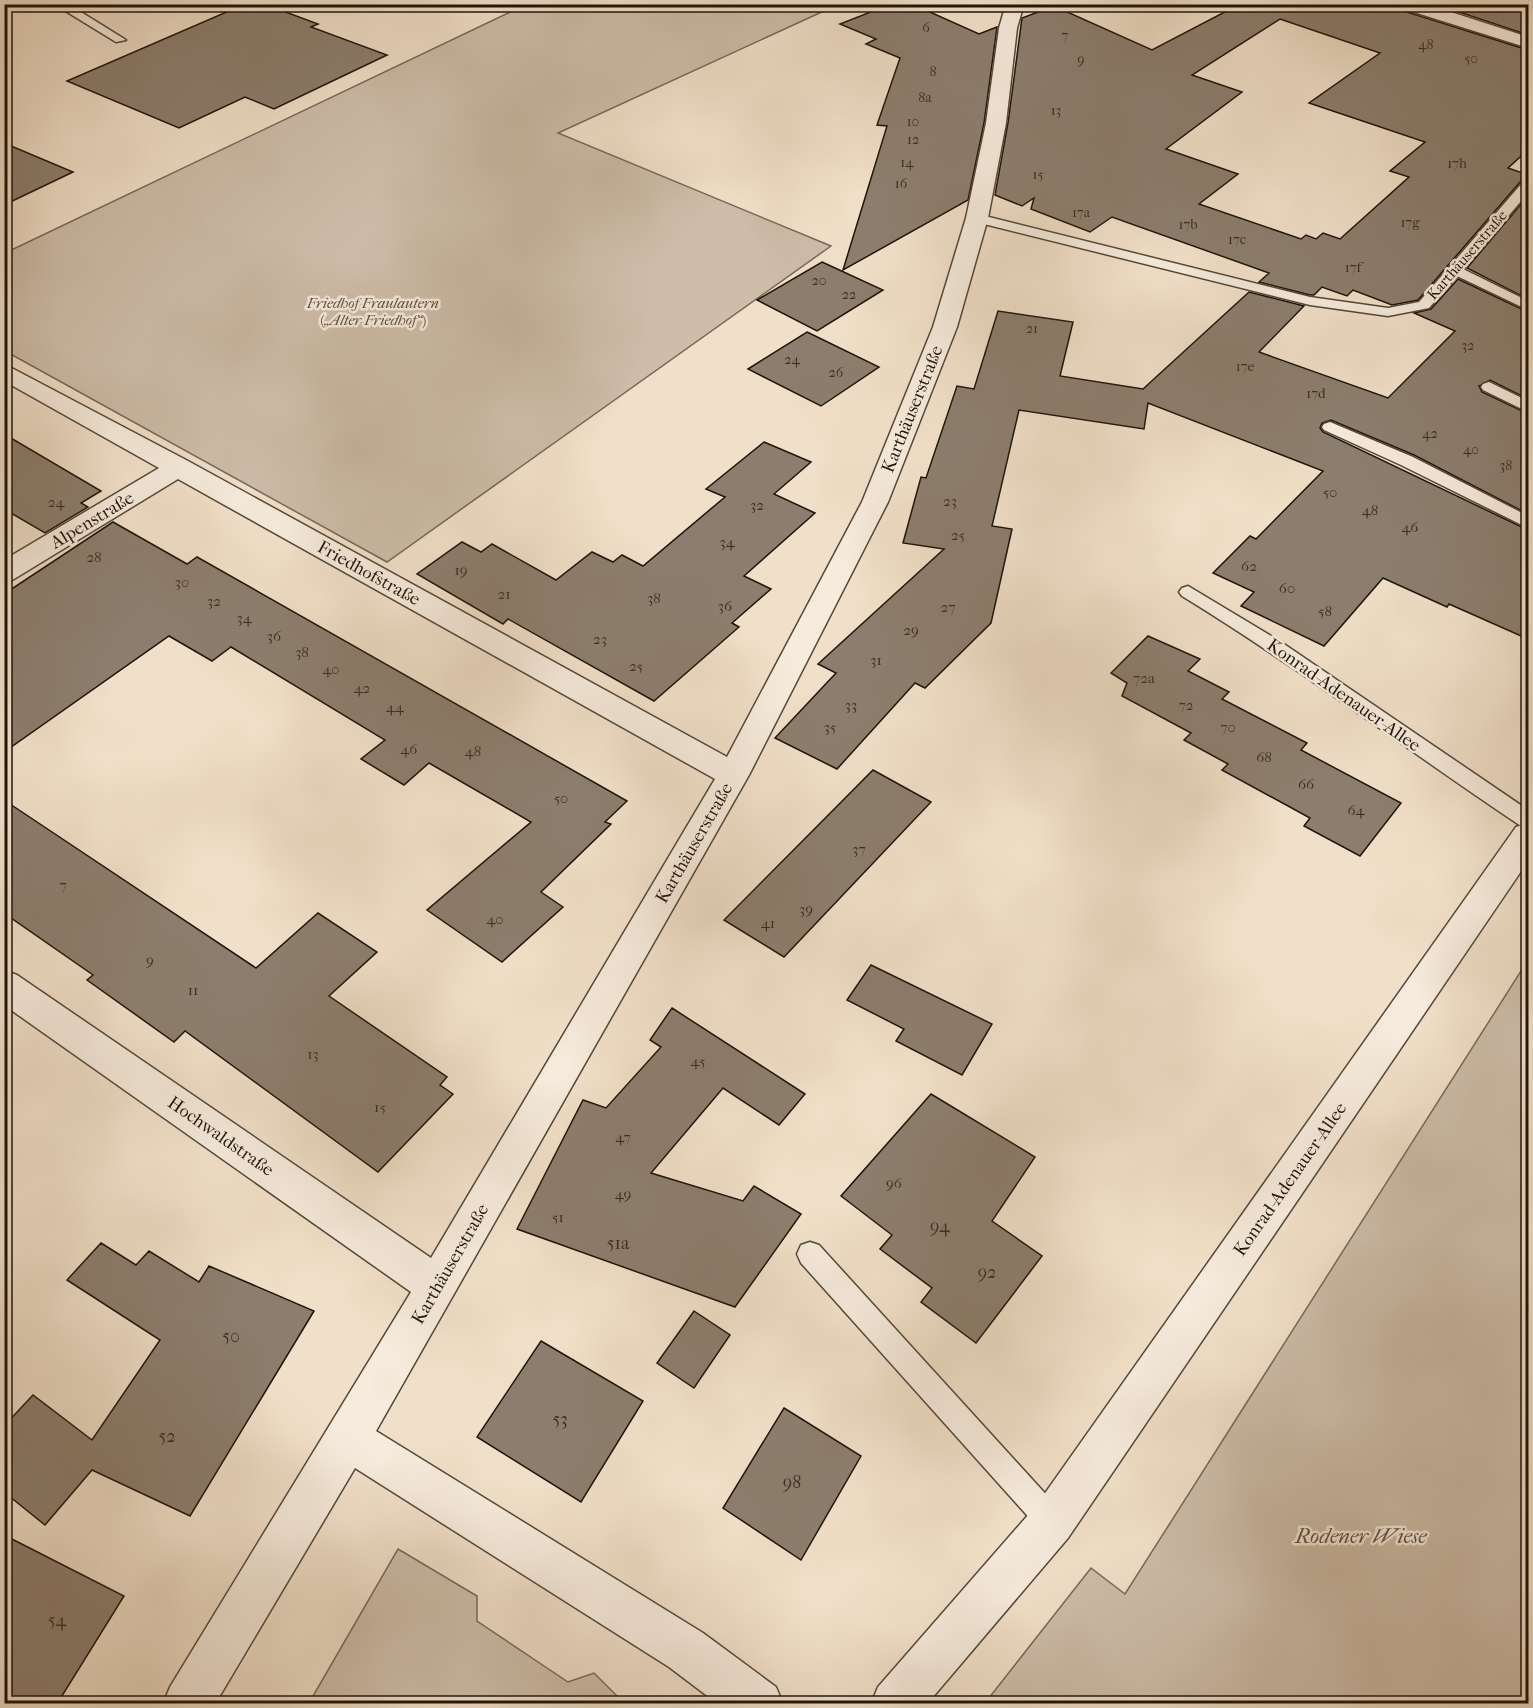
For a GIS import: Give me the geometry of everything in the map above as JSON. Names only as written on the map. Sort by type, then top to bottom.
[{"type":"street","name":"Karthäuserstraße","points":[[187,1704],[348,1438],[733,775],[796,659],[875,502],[945,327],[977,218],[996,123],[1008,28],[1015,4]]},
{"type":"street","points":[[1407,4],[1528,43]]},
{"type":"street","name":"Friedhofstraße","points":[[4,371],[733,775]]},
{"type":"street","name":"Alpenstraße","points":[[4,573],[179,467]]},
{"type":"street","name":"Konrad-Adenauer-Allee","points":[[895,1704],[1052,1522],[1528,836]]},
{"type":"street","name":"Hochwaldstraße","points":[[11,999],[437,1286]]},
{"type":"street","points":[[348,1438],[686,1650],[759,1704]]},
{"type":"lane","points":[[59,4],[120,40]]},
{"type":"lane","name":"Karthäuserstraße","points":[[977,218],[1310,301],[1388,312],[1424,305],[1528,185]]},
{"type":"lane","points":[[1455,270],[1528,306]]},
{"type":"lane","points":[[1489,387],[1528,407]]},
{"type":"lane","points":[[1330,427],[1407,461],[1528,523]]},
{"type":"lane","name":"Konrad-Adenauer-Allee","points":[[1188,592],[1240,622],[1459,776],[1528,820]]},
{"type":"lane","points":[[810,1254],[1052,1522]]},
{"type":"green space","name":"Friedhof Fraulautern („Alter Friedhof“)","points":[[527,4],[837,5],[558,133],[831,246],[387,562],[5,351],[5,253]]},
{"type":"green space","name":"Rodener Wiese","points":[[1528,960],[1528,1703],[985,1703],[1091,1568],[1125,1594]]},
{"type":"green space","points":[[398,1549],[477,1596],[477,1621],[568,1682],[594,1673],[624,1703],[309,1703]]},
{"type":"building","points":[[245,4],[264,4],[318,24],[311,27],[387,55],[274,109],[245,97],[179,128],[67,81]]},
{"type":"building","points":[[891,4],[912,4],[979,34],[997,27],[984,123],[968,200],[843,270],[887,126],[877,125],[900,58],[866,44],[876,39],[840,24]]},
{"type":"building","points":[[1240,4],[1397,4],[1400,10],[1528,50],[1528,150],[1508,168],[1528,175],[1528,179],[1521,181],[1418,300],[1392,305],[1353,290],[1347,296],[1322,287],[1314,295],[1310,295],[1259,282],[1269,273],[1112,217],[1090,232],[1031,209],[1034,198],[1022,206],[995,195],[1008,123],[1022,18],[1054,6],[1152,50]],"holes":[[[1280,19],[1380,53],[1309,103],[1425,142],[1390,171],[1409,177],[1340,239],[1323,233],[1316,239],[1306,235],[1301,239],[1199,204],[1238,174],[1166,149],[1242,92],[1192,75]]]},
{"type":"building","points":[[1435,4],[1528,4],[1528,35]]},
{"type":"building","points":[[4,143],[73,172],[4,205]]},
{"type":"building","points":[[1528,196],[1528,299],[1467,268]]},
{"type":"building","points":[[822,262],[883,290],[817,331],[757,300]]},
{"type":"building","points":[[1458,279],[1528,312],[1528,399],[1490,380],[1479,386],[1482,392],[1528,414],[1528,514],[1414,455],[1331,420],[1322,423],[1320,428],[1323,432],[1528,530],[1528,639],[1449,604],[1447,607],[1383,578],[1324,646],[1241,606],[1254,592],[1213,573],[1250,536],[1256,539],[1323,471],[1148,403],[1144,429],[1019,410],[992,526],[1012,529],[991,623],[925,688],[915,683],[837,769],[775,738],[836,673],[818,664],[944,549],[903,543],[921,477],[926,478],[957,386],[974,389],[998,311],[1073,322],[1060,376],[1143,389],[1249,292],[1304,306],[1259,352],[1388,398],[1455,331],[1414,313],[1431,309]]},
{"type":"building","points":[[807,332],[879,367],[821,406],[748,369]]},
{"type":"building","points":[[4,434],[101,491],[81,503],[88,507],[45,533],[4,509]]},
{"type":"building","points":[[764,442],[811,462],[774,494],[815,513],[744,576],[771,589],[732,623],[739,627],[654,701],[508,619],[503,624],[417,574],[462,542],[481,552],[492,544],[556,580],[592,552],[613,562],[622,555],[643,566],[725,497],[706,489]]},
{"type":"building","points":[[113,522],[187,564],[197,557],[627,801],[605,822],[611,824],[541,892],[563,907],[502,962],[427,910],[531,822],[429,763],[404,785],[361,759],[385,740],[231,647],[212,661],[169,636],[4,752],[4,594]]},
{"type":"building","points":[[1148,636],[1200,659],[1188,671],[1229,692],[1222,699],[1307,743],[1301,750],[1401,803],[1360,856],[1304,826],[1310,818],[1222,770],[1228,764],[1184,740],[1191,733],[1122,696],[1127,683],[1111,673]]},
{"type":"building","points":[[873,770],[931,802],[784,957],[724,920]]},
{"type":"building","points":[[4,800],[256,968],[318,913],[377,952],[329,996],[447,1077],[440,1085],[453,1094],[378,1172],[185,1031],[174,1042],[87,980],[93,975],[4,913]]},
{"type":"building","points":[[871,965],[992,1024],[962,1075],[896,1041],[904,1029],[847,1000]]},
{"type":"building","points":[[672,1008],[805,1094],[779,1125],[723,1088],[651,1173],[743,1201],[754,1186],[801,1214],[735,1307],[517,1229],[583,1100],[606,1108],[661,1047],[650,1040]]},
{"type":"building","points":[[931,1094],[1035,1157],[992,1221],[1042,1256],[976,1343],[921,1302],[932,1288],[880,1249],[892,1235],[841,1196]]},
{"type":"building","points":[[101,1243],[136,1265],[149,1251],[199,1282],[209,1266],[314,1311],[190,1516],[92,1470],[45,1525],[4,1492],[4,1426],[33,1395],[92,1440],[160,1340],[67,1280]]},
{"type":"building","points":[[694,1311],[730,1335],[694,1388],[657,1363]]},
{"type":"building","points":[[541,1341],[643,1401],[581,1502],[477,1437]]},
{"type":"building","points":[[784,1408],[861,1456],[801,1560],[723,1508]]},
{"type":"building","points":[[4,1535],[124,1596],[57,1704],[4,1704]]}]
